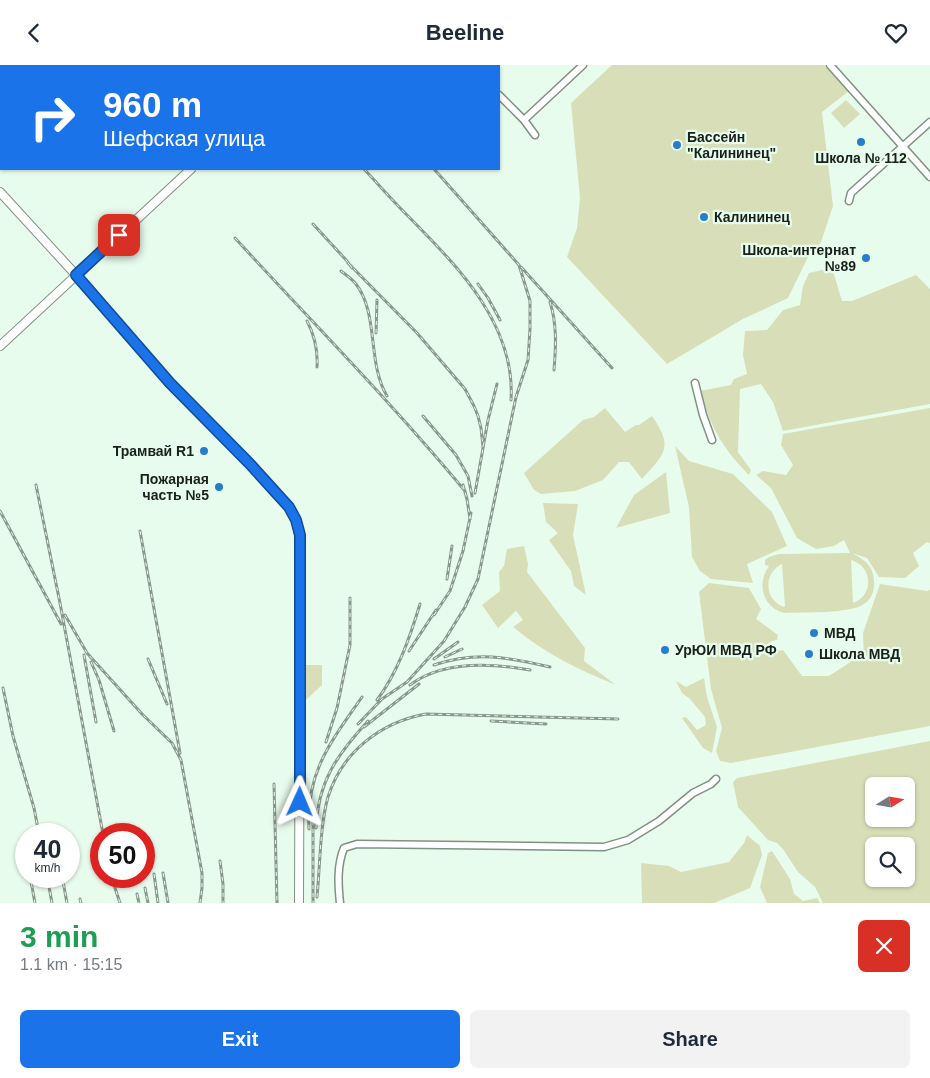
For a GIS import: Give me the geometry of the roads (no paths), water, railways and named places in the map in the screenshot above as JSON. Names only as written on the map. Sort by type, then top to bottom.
[{"type":"main road","points":[[0,346],[190,170]]},
{"type":"main road","points":[[0,192],[76,275],[170,383],[249,463],[289,507],[296,520],[300,535],[299,903]]},
{"type":"street","points":[[524,121],[583,65]]},
{"type":"street","points":[[830,65],[930,177]]},
{"type":"street","points":[[500,96],[535,135]]},
{"type":"street","points":[[849,201],[851,193],[930,122]]},
{"type":"street","points":[[695,383],[712,441]]},
{"type":"street","points":[[340,903],[338,890],[340,861],[344,848],[348,846],[356,844],[604,847],[628,840],[659,821],[693,793],[711,784],[716,779]]},
{"type":"railway","points":[[365,170],[444,253],[479,297],[493,320],[504,345],[510,372],[511,400]]},
{"type":"railway","points":[[358,724],[382,699],[407,682],[444,641],[465,607],[478,579],[516,397],[528,360],[530,301],[519,265],[435,170]]},
{"type":"railway","points":[[313,224],[352,268]]},
{"type":"railway","points":[[235,238],[380,394],[465,491]]},
{"type":"railway","points":[[348,263],[417,333],[465,389],[478,416],[483,447]]},
{"type":"railway","points":[[521,267],[612,368]]},
{"type":"railway","points":[[341,271],[354,282],[363,296],[371,324],[377,369],[387,396]]},
{"type":"railway","points":[[478,284],[500,320]]},
{"type":"railway","points":[[376,333],[377,300]]},
{"type":"railway","points":[[550,302],[555,335],[554,370]]},
{"type":"railway","points":[[307,321],[315,343],[317,367]]},
{"type":"railway","points":[[475,493],[488,420],[497,384]]},
{"type":"railway","points":[[423,416],[456,455],[468,476],[472,496]]},
{"type":"railway","points":[[36,485],[101,823]]},
{"type":"railway","points":[[463,485],[470,519]]},
{"type":"railway","points":[[0,511],[61,624]]},
{"type":"railway","points":[[434,615],[450,591],[463,551],[471,513]]},
{"type":"railway","points":[[140,531],[180,753]]},
{"type":"railway","points":[[447,579],[452,546]]},
{"type":"railway","points":[[326,742],[337,708],[350,645],[350,598]]},
{"type":"railway","points":[[377,700],[397,666],[408,641],[420,604]]},
{"type":"railway","points":[[409,651],[436,610]]},
{"type":"railway","points":[[65,615],[87,653],[142,714],[172,743],[181,760],[202,873],[200,903]]},
{"type":"railway","points":[[434,659],[458,642]]},
{"type":"railway","points":[[445,657],[462,649]]},
{"type":"railway","points":[[84,655],[96,722]]},
{"type":"railway","points":[[434,665],[464,658],[492,657],[550,667]]},
{"type":"railway","points":[[148,659],[167,704]]},
{"type":"railway","points":[[91,662],[99,680],[114,731]]},
{"type":"railway","points":[[410,685],[423,677],[452,667],[484,665],[530,670]]},
{"type":"railway","points":[[364,727],[419,684]]},
{"type":"railway","points":[[3,688],[13,736],[37,823]]},
{"type":"railway","points":[[309,829],[309,809],[316,774],[331,743],[362,697]]},
{"type":"railway","points":[[317,897],[325,808],[334,781],[353,753],[379,732],[409,718],[426,714],[618,719]]},
{"type":"railway","points":[[316,828],[325,782],[338,757],[368,721]]},
{"type":"railway","points":[[491,721],[546,724]]},
{"type":"railway","points":[[274,784],[277,903]]},
{"type":"railway","points":[[313,821],[313,903]]},
{"type":"railway","points":[[220,861],[223,903]]},
{"type":"railway","points":[[163,873],[168,903]]},
{"type":"railway","points":[[155,881],[158,903]]},
{"type":"railway","points":[[32,888],[35,903]]},
{"type":"railway","points":[[49,888],[52,903]]},
{"type":"railway","points":[[64,888],[67,903]]},
{"type":"railway","points":[[115,888],[120,903]]},
{"type":"railway","points":[[145,888],[148,903]]},
{"type":"railway","points":[[137,894],[139,903]]},
{"type":"railway","points":[[80,899],[81,903]]},
{"type":"place","name":"Школа № 112","points":[[861,142]]},
{"type":"place","name":"Бассейн \"Калининец\"","points":[[677,145]]},
{"type":"place","name":"Калининец","points":[[704,217]]},
{"type":"place","name":"Школа-интернат №89","points":[[866,258]]},
{"type":"place","name":"Трамвай R1","points":[[204,451]]},
{"type":"place","name":"Пожарная часть №5","points":[[219,487]]},
{"type":"place","name":"МВД","points":[[814,633]]},
{"type":"place","name":"УрЮИ МВД РФ","points":[[665,650]]},
{"type":"place","name":"Школа МВД","points":[[809,654]]}]
